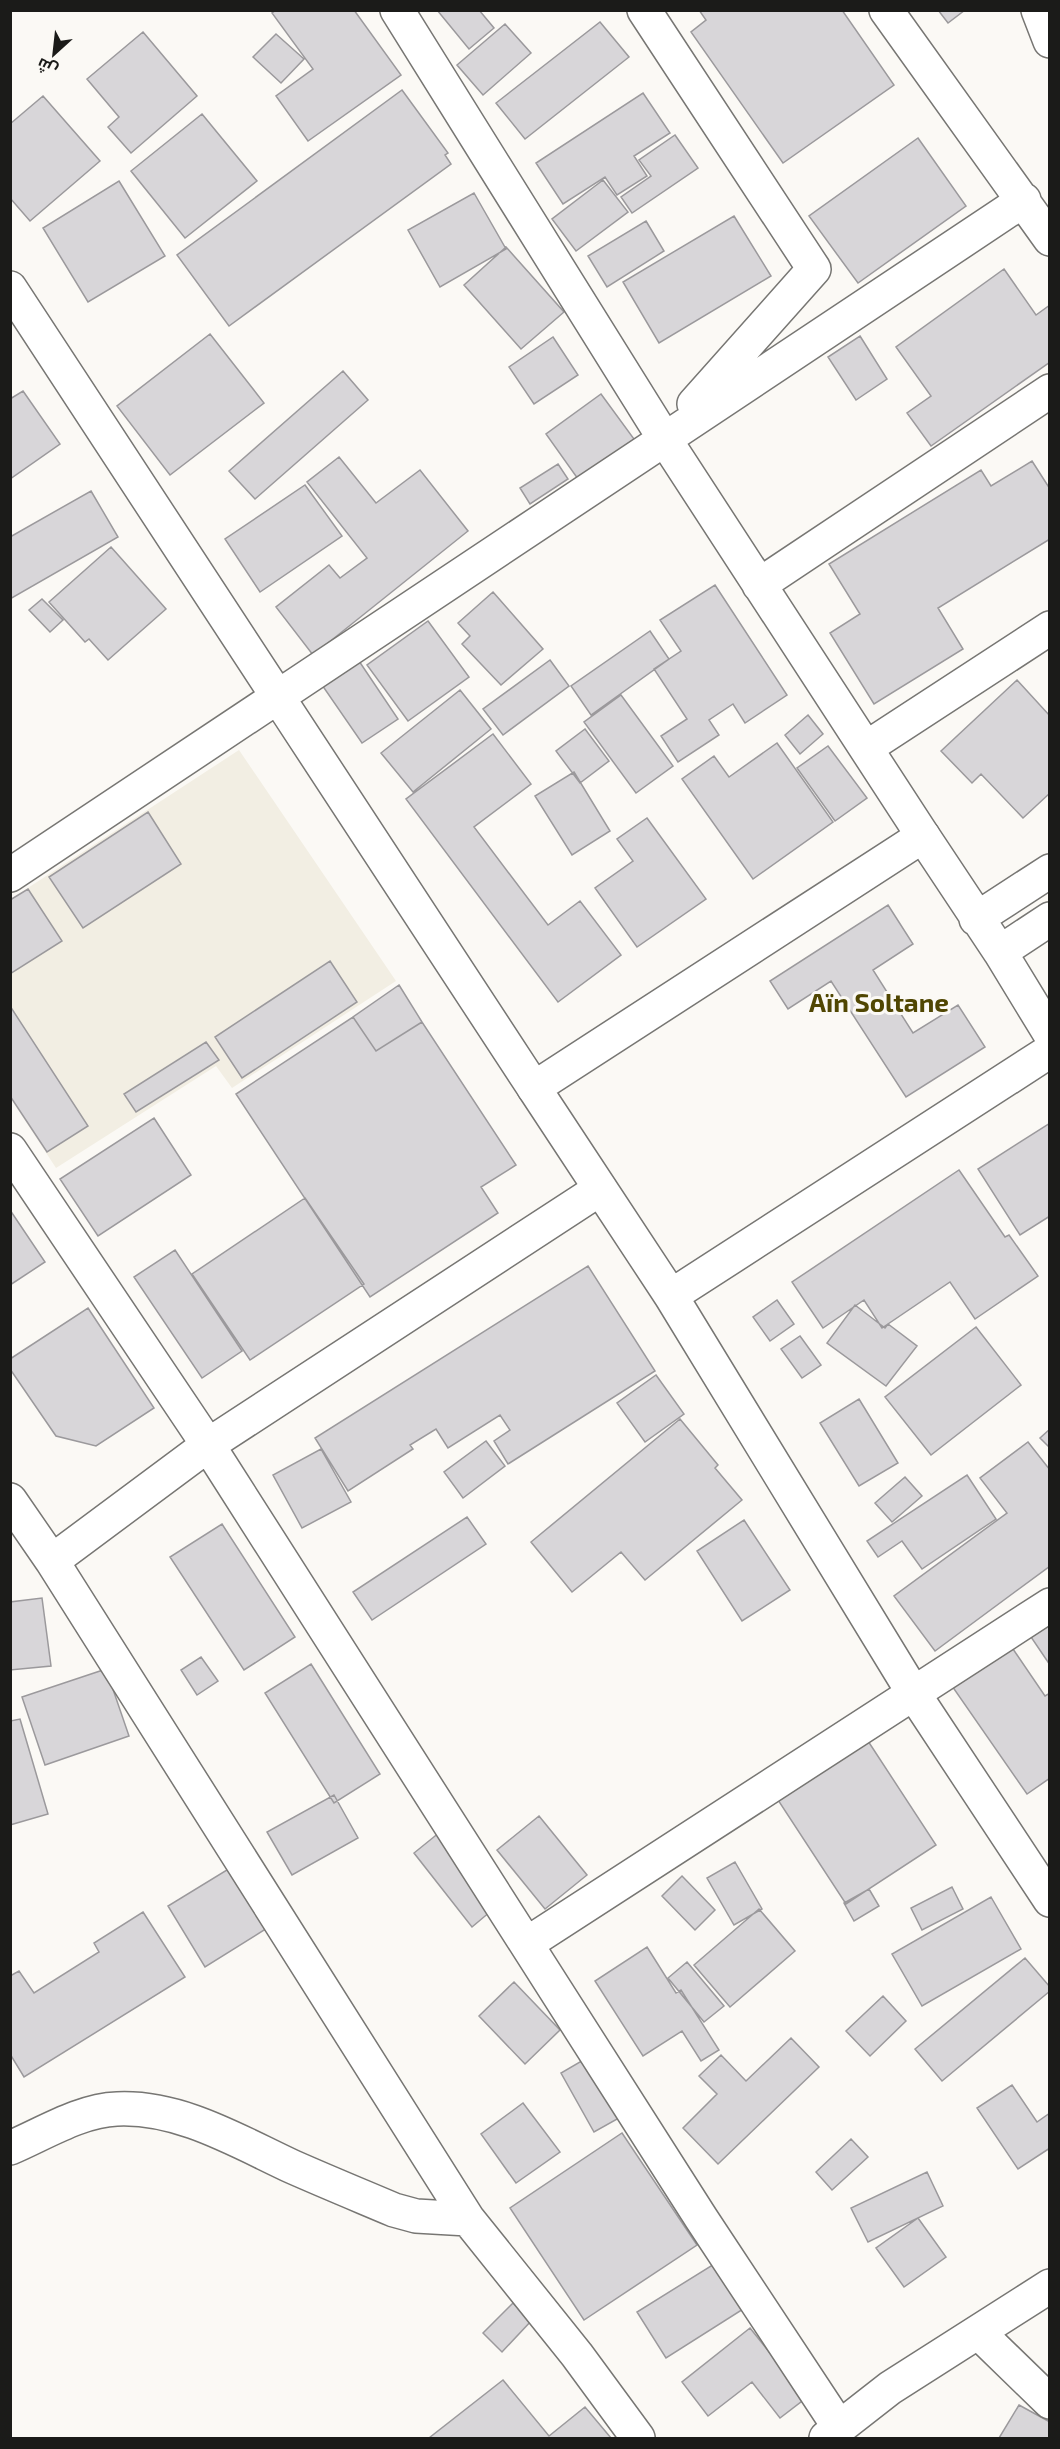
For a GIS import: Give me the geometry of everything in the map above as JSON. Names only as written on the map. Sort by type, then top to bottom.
[{"type":"street","points":[[398,10],[664,438],[975,919],[1000,952],[1050,1034]]},
{"type":"street","points":[[644,10],[814,269],[664,438]]},
{"type":"street","points":[[885,10],[1024,200],[1050,240]]},
{"type":"street","points":[[1038,10],[1050,41]]},
{"type":"street","points":[[10,875],[277,695],[1024,200]]},
{"type":"street","points":[[10,288],[671,1296],[914,1694],[1050,1900]]},
{"type":"street","points":[[759,585],[1050,391]]},
{"type":"street","points":[[866,748],[1050,628]]},
{"type":"street","points":[[534,1088],[923,836]]},
{"type":"street","points":[[975,919],[1050,871]]},
{"type":"street","points":[[1000,952],[1050,919]]},
{"type":"street","points":[[671,1296],[1050,1051]]},
{"type":"street","points":[[10,1150],[208,1445],[528,1943],[701,2218],[832,2433],[890,2388],[1050,2286]]},
{"type":"street","points":[[52,1561],[208,1445],[600,1189]]},
{"type":"street","points":[[10,1500],[52,1561],[468,2219],[577,2355],[638,2439]]},
{"type":"street","points":[[528,1943],[1050,1605]]},
{"type":"street","points":[[10,2148],[83,2116],[116,2109],[152,2112],[175,2116],[222,2134],[394,2210],[416,2216],[468,2219]]},
{"type":"street","points":[[979,2333],[1050,2403]]},
{"type":"shaded area","points":[[239,750],[396,981],[232,1088],[216,1066],[56,1168],[11,1099],[11,899]]},
{"type":"building","points":[[276,10],[354,10],[401,75],[308,141],[276,96],[313,69],[272,13]]},
{"type":"building","points":[[437,10],[479,10],[494,28],[469,49]]},
{"type":"building","points":[[699,10],[842,10],[894,85],[783,163],[691,32],[706,20]]},
{"type":"building","points":[[938,10],[965,10],[948,23]]},
{"type":"building","points":[[600,22],[629,57],[525,139],[496,103]]},
{"type":"building","points":[[505,24],[531,53],[483,95],[457,65]]},
{"type":"building","points":[[143,32],[197,96],[131,153],[108,127],[119,117],[87,79]]},
{"type":"building","points":[[276,34],[304,59],[281,83],[253,57]]},
{"type":"building","points":[[402,90],[448,153],[445,155],[451,164],[229,326],[177,255]]},
{"type":"building","points":[[643,93],[670,133],[634,156],[647,176],[617,195],[605,177],[563,204],[536,163]]},
{"type":"building","points":[[43,96],[100,161],[30,221],[10,198],[10,124]]},
{"type":"building","points":[[202,114],[257,181],[185,238],[131,171]]},
{"type":"building","points":[[675,135],[698,168],[632,213],[621,197],[651,176],[639,160]]},
{"type":"building","points":[[918,138],[966,206],[858,283],[809,216]]},
{"type":"building","points":[[603,180],[628,212],[576,251],[552,219]]},
{"type":"building","points":[[119,181],[165,256],[88,302],[43,228]]},
{"type":"building","points":[[474,193],[506,249],[440,287],[408,230]]},
{"type":"building","points":[[734,216],[771,276],[659,343],[623,282]]},
{"type":"building","points":[[646,221],[664,251],[607,287],[588,256]]},
{"type":"building","points":[[506,247],[564,312],[521,349],[464,285]]},
{"type":"building","points":[[1004,269],[1036,315],[1050,305],[1050,362],[931,446],[907,413],[931,396],[896,347]]},
{"type":"building","points":[[210,334],[264,403],[170,475],[117,406]]},
{"type":"building","points":[[860,336],[887,379],[856,400],[828,357]]},
{"type":"building","points":[[553,337],[578,375],[534,404],[509,367]]},
{"type":"building","points":[[343,371],[368,400],[255,499],[229,471]]},
{"type":"building","points":[[23,391],[60,444],[10,479],[10,399]]},
{"type":"building","points":[[601,394],[634,439],[578,479],[546,434]]},
{"type":"building","points":[[339,457],[376,503],[420,470],[468,531],[313,655],[276,607],[329,565],[340,578],[367,558],[307,482]]},
{"type":"building","points":[[1032,461],[1050,489],[1050,539],[938,608],[963,649],[874,704],[830,633],[860,614],[829,564],[981,470],[991,486]]},
{"type":"building","points":[[558,464],[568,479],[530,504],[520,488]]},
{"type":"building","points":[[305,485],[342,536],[260,592],[225,539]]},
{"type":"building","points":[[91,491],[118,537],[10,599],[10,537]]},
{"type":"building","points":[[111,547],[166,609],[108,660],[89,639],[85,642],[49,602]]},
{"type":"building","points":[[715,585],[787,695],[745,723],[733,704],[709,720],[719,735],[678,762],[661,736],[687,719],[654,669],[681,651],[660,620]]},
{"type":"building","points":[[493,592],[543,649],[501,685],[462,644],[470,636],[458,623]]},
{"type":"building","points":[[42,599],[63,620],[50,632],[29,610]]},
{"type":"building","points":[[428,621],[469,677],[408,721],[367,665]]},
{"type":"building","points":[[650,631],[669,659],[591,715],[571,686]]},
{"type":"building","points":[[550,660],[569,686],[503,735],[483,709]]},
{"type":"building","points":[[359,661],[398,719],[362,743],[322,685]]},
{"type":"building","points":[[1017,680],[1050,716],[1050,793],[1023,818],[981,774],[972,783],[941,751]]},
{"type":"building","points":[[460,690],[491,729],[413,792],[381,753]]},
{"type":"building","points":[[621,695],[673,766],[636,793],[584,722]]},
{"type":"building","points":[[808,715],[823,734],[800,754],[785,735]]},
{"type":"building","points":[[585,729],[609,761],[580,783],[556,751]]},
{"type":"building","points":[[493,734],[531,784],[474,827],[548,925],[580,901],[621,955],[558,1002],[406,799]]},
{"type":"building","points":[[777,743],[833,822],[753,879],[682,779],[714,756],[729,777]]},
{"type":"building","points":[[828,746],[867,798],[835,821],[797,768]]},
{"type":"building","points":[[574,772],[610,831],[572,855],[535,796]]},
{"type":"building","points":[[148,812],[181,864],[83,928],[49,877]]},
{"type":"building","points":[[647,818],[706,899],[637,947],[595,888],[633,861],[617,839]]},
{"type":"building","points":[[28,889],[62,941],[10,974],[10,900]]},
{"type":"building","points":[[888,905],[913,944],[873,970],[913,1033],[958,1005],[985,1047],[906,1097],[831,981],[788,1009],[770,981]]},
{"type":"building","points":[[330,961],[357,1002],[242,1078],[215,1037]]},
{"type":"building","points":[[399,985],[422,1022],[376,1051],[353,1017]]},
{"type":"building","points":[[10,1006],[88,1126],[47,1152],[10,1096]]},
{"type":"building","points":[[353,1017],[376,1051],[422,1022],[516,1165],[481,1187],[498,1213],[370,1297],[236,1094]]},
{"type":"building","points":[[206,1042],[219,1060],[136,1112],[124,1094]]},
{"type":"building","points":[[154,1118],[191,1175],[98,1236],[60,1179]]},
{"type":"building","points":[[1050,1123],[1050,1216],[1020,1235],[978,1169]]},
{"type":"building","points":[[959,1170],[1005,1237],[1009,1235],[1038,1276],[975,1319],[950,1282],[882,1328],[864,1300],[823,1328],[792,1282]]},
{"type":"building","points":[[305,1198],[364,1284],[250,1360],[192,1274]]},
{"type":"building","points":[[10,1210],[45,1262],[10,1285]]},
{"type":"building","points":[[175,1250],[242,1351],[202,1378],[134,1277]]},
{"type":"building","points":[[588,1266],[655,1371],[508,1464],[494,1441],[510,1430],[500,1415],[448,1448],[436,1429],[410,1445],[413,1449],[348,1491],[315,1438]]},
{"type":"building","points":[[777,1300],[794,1324],[770,1341],[753,1317]]},
{"type":"building","points":[[855,1305],[885,1328],[888,1324],[917,1346],[886,1386],[827,1343]]},
{"type":"building","points":[[88,1308],[154,1408],[96,1446],[56,1436],[10,1369],[10,1359]]},
{"type":"building","points":[[976,1327],[1021,1385],[931,1455],[885,1397]]},
{"type":"building","points":[[800,1336],[821,1365],[802,1378],[781,1349]]},
{"type":"building","points":[[656,1375],[684,1414],[645,1442],[617,1403]]},
{"type":"building","points":[[859,1399],[898,1463],[859,1486],[820,1423]]},
{"type":"building","points":[[680,1419],[718,1465],[715,1468],[742,1500],[645,1580],[621,1552],[572,1592],[531,1542]]},
{"type":"building","points":[[1050,1429],[1050,1448],[1040,1438]]},
{"type":"building","points":[[486,1441],[505,1466],[463,1498],[444,1472]]},
{"type":"building","points":[[1028,1442],[1050,1470],[1050,1566],[935,1651],[894,1596],[1007,1513],[980,1478]]},
{"type":"building","points":[[321,1449],[351,1502],[302,1528],[273,1475]]},
{"type":"building","points":[[967,1475],[996,1519],[922,1569],[902,1541],[878,1557],[867,1541]]},
{"type":"building","points":[[905,1477],[922,1496],[892,1522],[875,1503]]},
{"type":"building","points":[[467,1517],[486,1544],[372,1620],[353,1592]]},
{"type":"building","points":[[744,1520],[790,1590],[742,1621],[697,1551]]},
{"type":"building","points":[[222,1524],[295,1637],[244,1670],[170,1557]]},
{"type":"building","points":[[42,1598],[51,1666],[10,1670],[10,1602]]},
{"type":"building","points":[[1050,1624],[1050,1665],[1031,1637]]},
{"type":"building","points":[[1011,1646],[1045,1696],[1050,1693],[1050,1778],[1027,1794],[952,1686]]},
{"type":"building","points":[[201,1657],[218,1681],[197,1695],[181,1670]]},
{"type":"building","points":[[311,1664],[380,1774],[334,1803],[265,1693]]},
{"type":"building","points":[[106,1669],[129,1736],[45,1765],[22,1697]]},
{"type":"building","points":[[20,1719],[48,1814],[10,1825],[10,1721]]},
{"type":"building","points":[[868,1741],[936,1845],[846,1904],[778,1800]]},
{"type":"building","points":[[334,1795],[358,1838],[292,1875],[267,1832]]},
{"type":"building","points":[[539,1816],[587,1875],[545,1909],[497,1850]]},
{"type":"building","points":[[440,1832],[497,1906],[472,1927],[414,1853]]},
{"type":"building","points":[[735,1862],[762,1909],[734,1925],[707,1878]]},
{"type":"building","points":[[235,1865],[272,1925],[205,1967],[168,1906]]},
{"type":"building","points":[[682,1876],[715,1910],[695,1930],[662,1896]]},
{"type":"building","points":[[952,1887],[963,1909],[922,1930],[911,1908]]},
{"type":"building","points":[[869,1889],[879,1906],[854,1921],[844,1903]]},
{"type":"building","points":[[991,1897],[1021,1949],[922,2006],[892,1954]]},
{"type":"building","points":[[759,1909],[795,1951],[730,2007],[694,1965]]},
{"type":"building","points":[[143,1912],[185,1977],[24,2077],[10,2054],[10,1976],[19,1971],[34,1993],[99,1952],[94,1943]]},
{"type":"building","points":[[647,1947],[676,1993],[681,1990],[719,2050],[701,2061],[682,2031],[643,2056],[595,1981]]},
{"type":"building","points":[[1025,1958],[1050,1987],[1050,1991],[942,2081],[915,2049]]},
{"type":"building","points":[[687,1962],[724,2006],[704,2022],[668,1978]]},
{"type":"building","points":[[514,1982],[560,2030],[525,2064],[479,2016]]},
{"type":"building","points":[[883,1996],[906,2021],[870,2056],[846,2031]]},
{"type":"building","points":[[791,2038],[819,2067],[718,2164],[683,2128],[717,2094],[699,2076],[721,2055],[746,2081]]},
{"type":"building","points":[[585,2059],[619,2118],[594,2132],[561,2073]]},
{"type":"building","points":[[1012,2085],[1037,2122],[1050,2113],[1050,2148],[1018,2169],[977,2108]]},
{"type":"building","points":[[523,2103],[560,2152],[516,2183],[481,2134]]},
{"type":"building","points":[[622,2133],[697,2245],[584,2320],[510,2208]]},
{"type":"building","points":[[851,2139],[868,2157],[832,2190],[816,2172]]},
{"type":"building","points":[[927,2172],[943,2206],[868,2242],[851,2208]]},
{"type":"building","points":[[918,2218],[946,2257],[904,2287],[876,2248]]},
{"type":"building","points":[[719,2261],[748,2306],[666,2358],[637,2312]]},
{"type":"building","points":[[513,2303],[532,2320],[502,2352],[483,2333]]},
{"type":"building","points":[[750,2328],[806,2398],[780,2418],[752,2382],[708,2416],[682,2382]]},
{"type":"building","points":[[503,2380],[549,2436],[585,2407],[611,2438],[429,2438]]},
{"type":"building","points":[[1019,2405],[1050,2422],[1050,2438],[999,2438]]},
{"type":"district","name":"Aïn Soltane","points":[[879,1003]]}]
